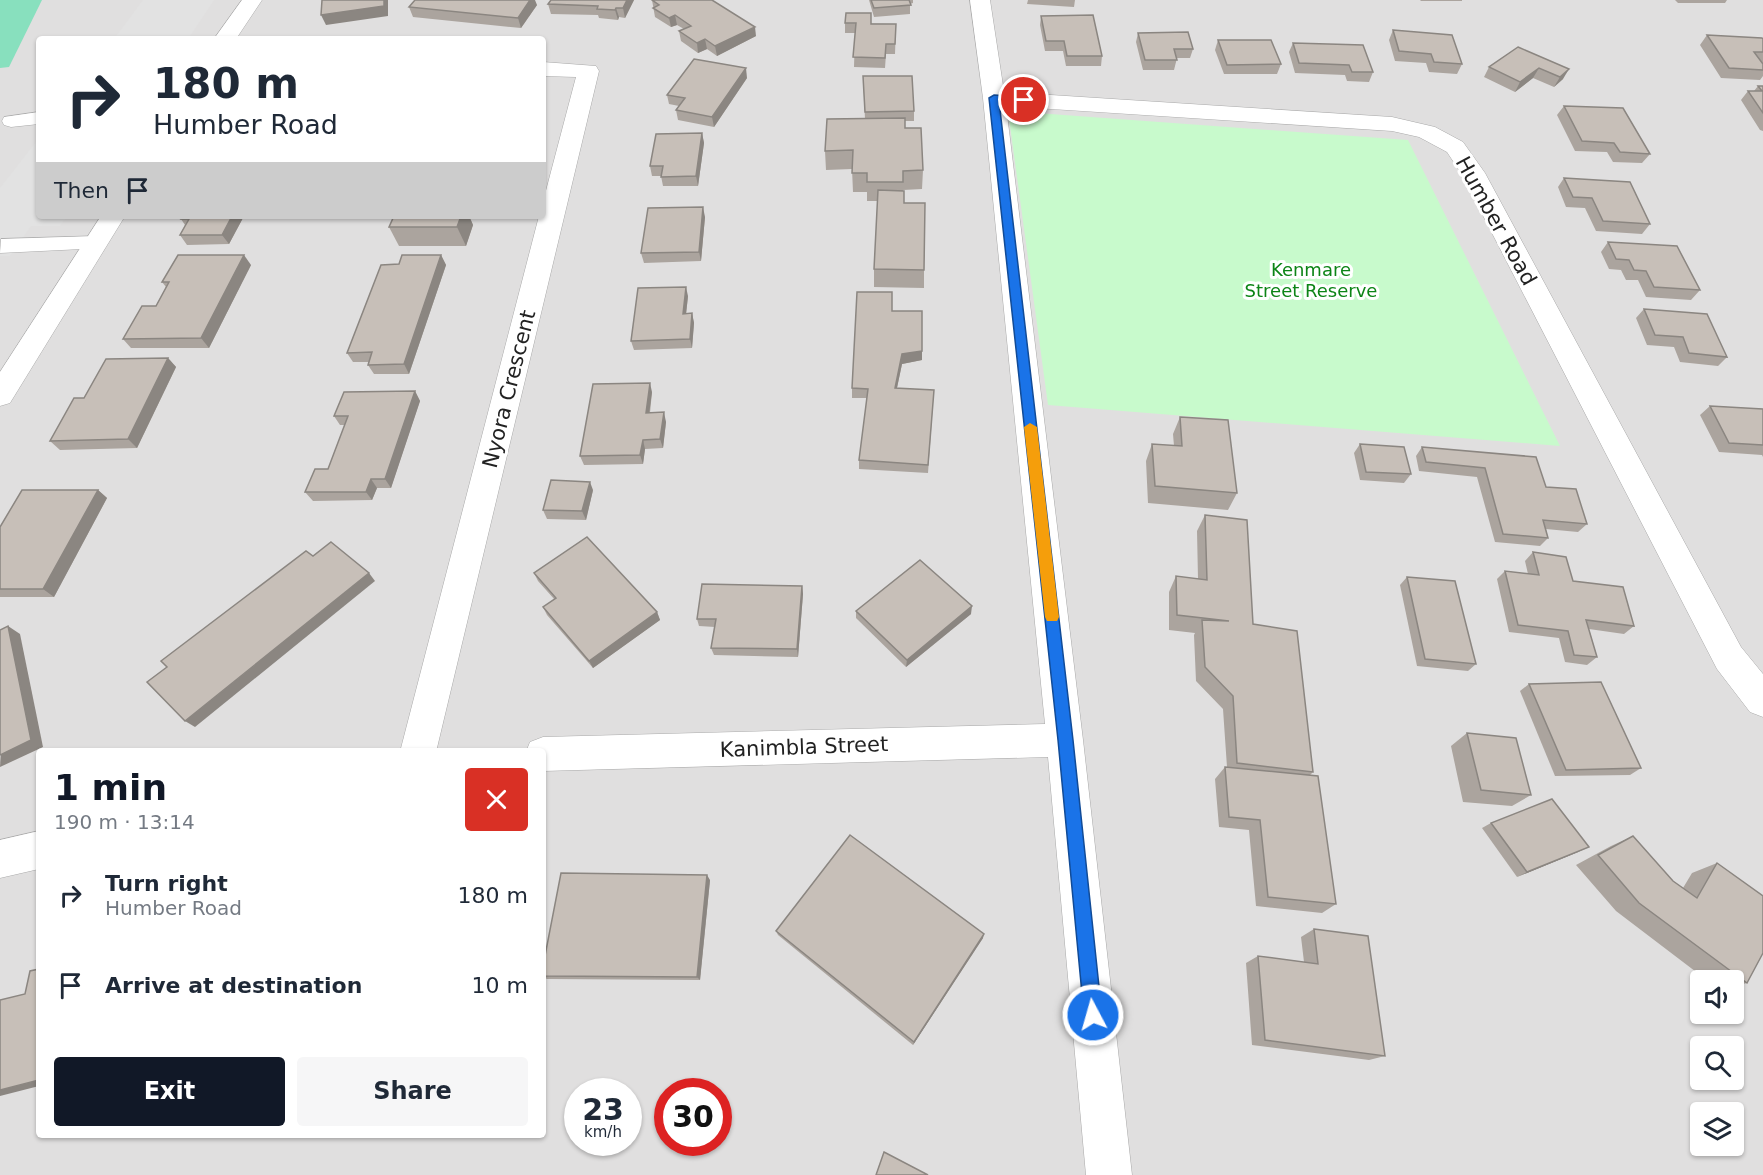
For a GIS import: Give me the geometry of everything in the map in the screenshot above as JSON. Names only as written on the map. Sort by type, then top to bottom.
[{"type":"street","points":[[227,36],[252,0]]},
{"type":"street","points":[[980,0],[994,98],[1065,740],[1109,1175]]},
{"type":"street","name":"Nyora Crescent","points":[[419,748],[588,71],[546,69]]},
{"type":"street","name":"Humber Road","points":[[994,98],[1392,124],[1427,132],[1455,147],[1473,173],[1729,658],[1763,701]]},
{"type":"street","points":[[0,395],[111,219]]},
{"type":"street","name":"Kanimbla Street","points":[[546,754],[1065,740]]},
{"type":"street","points":[[0,859],[36,851]]},
{"type":"lane","points":[[11,121],[36,118]]},
{"type":"lane","points":[[0,246],[96,243]]},
{"type":"shaded area","points":[[0,0],[1763,0],[1763,1175],[0,1175]]},
{"type":"shaded area","points":[[143,0],[214,0],[190,36],[116,36]]},
{"type":"shaded area","points":[[36,142],[36,219],[65,219],[60,226],[31,226],[10,256],[0,256],[0,188]]},
{"type":"green space","points":[[0,0],[42,0],[9,67],[0,68]]},
{"type":"green space","name":"Kenmare Street Reserve","points":[[1008,111],[1408,140],[1560,446],[1048,405]]},
{"type":"building","points":[[322,0],[384,0],[384,6],[321,15]]},
{"type":"building","points":[[415,0],[530,0],[518,18],[409,7]]},
{"type":"building","points":[[551,0],[627,0],[623,8],[615,10],[597,9],[598,6],[548,4]]},
{"type":"building","points":[[652,0],[712,0],[755,27],[715,46],[705,39],[697,43],[679,31],[691,26],[675,15],[669,18],[653,8],[659,5]]},
{"type":"building","points":[[871,0],[909,0],[911,5],[874,8]]},
{"type":"building","points":[[846,13],[871,13],[871,24],[896,24],[895,44],[886,44],[885,58],[853,57],[856,23],[845,23]]},
{"type":"building","points":[[1093,15],[1102,56],[1067,56],[1064,41],[1046,41],[1041,16]]},
{"type":"building","points":[[1393,30],[1452,35],[1462,64],[1434,62],[1431,54],[1399,51]]},
{"type":"building","points":[[1188,32],[1193,49],[1174,49],[1177,60],[1145,60],[1138,33]]},
{"type":"building","points":[[1707,35],[1762,38],[1763,52],[1754,52],[1763,64],[1763,70],[1729,68]]},
{"type":"building","points":[[1218,40],[1271,40],[1281,64],[1227,65]]},
{"type":"building","points":[[1293,43],[1363,45],[1373,72],[1352,72],[1349,65],[1299,63]]},
{"type":"building","points":[[1518,47],[1569,69],[1560,77],[1539,68],[1520,82],[1489,67]]},
{"type":"building","points":[[694,59],[746,68],[712,117],[676,110],[685,98],[667,95]]},
{"type":"building","points":[[863,76],[912,76],[914,111],[865,112]]},
{"type":"building","points":[[1758,86],[1763,86],[1763,113],[1748,91],[1762,91]]},
{"type":"building","points":[[1564,106],[1623,108],[1650,154],[1620,152],[1614,143],[1582,141]]},
{"type":"building","points":[[905,118],[905,128],[921,128],[923,170],[903,171],[903,182],[867,182],[867,173],[852,173],[853,150],[825,151],[827,119]]},
{"type":"building","points":[[702,133],[696,176],[661,177],[663,166],[650,166],[656,134]]},
{"type":"building","points":[[1564,178],[1630,182],[1650,224],[1603,221],[1592,198],[1573,197]]},
{"type":"building","points":[[878,190],[904,191],[904,203],[925,203],[924,270],[874,269]]},
{"type":"building","points":[[703,207],[699,252],[641,253],[648,208]]},
{"type":"building","points":[[189,219],[230,219],[222,235],[180,235]]},
{"type":"building","points":[[393,219],[460,219],[457,227],[389,227]]},
{"type":"building","points":[[1608,242],[1677,246],[1700,290],[1654,287],[1646,271],[1634,270],[1629,260],[1616,259]]},
{"type":"building","points":[[178,255],[244,255],[201,338],[123,339],[142,306],[156,306],[169,282],[162,282]]},
{"type":"building","points":[[402,255],[441,255],[404,364],[368,365],[372,352],[347,353],[381,265],[399,264]]},
{"type":"building","points":[[686,287],[683,314],[692,313],[690,339],[631,341],[638,288]]},
{"type":"building","points":[[857,292],[892,292],[892,311],[922,311],[922,351],[902,354],[895,388],[934,390],[928,465],[859,460],[868,389],[852,388]]},
{"type":"building","points":[[1644,309],[1707,314],[1727,357],[1689,353],[1683,337],[1655,335]]},
{"type":"building","points":[[168,358],[128,439],[50,441],[74,398],[84,398],[106,359]]},
{"type":"building","points":[[650,383],[646,413],[664,412],[660,439],[643,440],[640,455],[580,456],[593,384]]},
{"type":"building","points":[[415,391],[385,479],[371,479],[366,492],[305,492],[315,469],[328,469],[348,416],[334,416],[344,392]]},
{"type":"building","points":[[1710,406],[1763,409],[1763,445],[1729,443]]},
{"type":"building","points":[[1180,417],[1228,420],[1237,493],[1155,486],[1152,444],[1182,446]]},
{"type":"building","points":[[1360,444],[1404,447],[1411,474],[1366,472]]},
{"type":"building","points":[[1422,447],[1536,457],[1546,487],[1576,489],[1587,524],[1543,520],[1548,538],[1503,534],[1485,468],[1426,462]]},
{"type":"building","points":[[551,480],[590,482],[582,511],[543,510]]},
{"type":"building","points":[[22,490],[98,490],[43,589],[0,589],[0,527]]},
{"type":"building","points":[[1205,515],[1247,520],[1253,624],[1297,631],[1313,772],[1237,763],[1233,696],[1205,667],[1202,620],[1229,621],[1177,615],[1176,576],[1207,580]]},
{"type":"building","points":[[587,537],[657,612],[589,661],[543,607],[556,598],[534,573]]},
{"type":"building","points":[[331,542],[369,573],[185,721],[147,682],[167,667],[161,661],[306,551],[313,556]]},
{"type":"building","points":[[1533,552],[1566,557],[1573,581],[1623,587],[1634,626],[1586,620],[1597,657],[1574,655],[1568,631],[1518,625],[1505,571],[1539,575]]},
{"type":"building","points":[[920,560],[972,606],[907,660],[856,611]]},
{"type":"building","points":[[1407,577],[1455,581],[1476,664],[1425,659]]},
{"type":"building","points":[[702,584],[802,586],[797,649],[711,648],[716,619],[697,619]]},
{"type":"building","points":[[8,626],[31,740],[0,755],[0,630]]},
{"type":"building","points":[[1601,682],[1641,768],[1566,770],[1529,684]]},
{"type":"building","points":[[1467,733],[1516,738],[1531,795],[1481,790]]},
{"type":"building","points":[[1225,767],[1318,776],[1336,904],[1268,897],[1260,820],[1229,817]]},
{"type":"building","points":[[1552,799],[1589,847],[1527,872],[1491,823]]},
{"type":"building","points":[[850,835],[984,934],[914,1042],[776,931]]},
{"type":"building","points":[[1633,836],[1673,881],[1697,898],[1717,863],[1763,896],[1763,953],[1747,983],[1744,981],[1744,970],[1729,970],[1639,903],[1598,855]]},
{"type":"building","points":[[561,873],[707,875],[697,977],[546,976],[546,950]]},
{"type":"building","points":[[1314,929],[1368,936],[1385,1056],[1265,1040],[1258,956],[1318,964]]},
{"type":"building","points":[[36,970],[36,1081],[0,1090],[0,1000],[25,994],[30,971]]},
{"type":"building","points":[[884,1152],[928,1175],[876,1175]]},
{"type":"slow traffic","points":[[1030,427],[1052,617]]},
{"type":"route","points":[[1024,100],[994,98],[1093,1015]]}]
